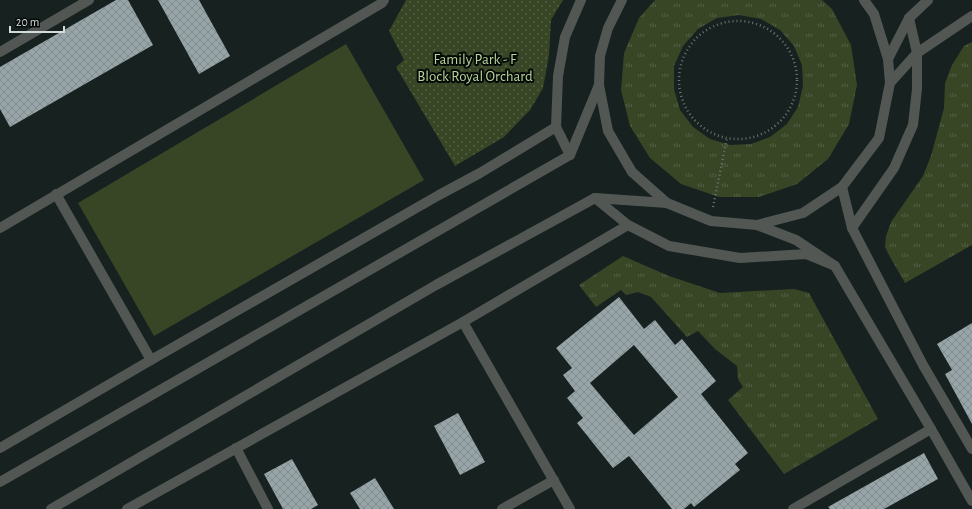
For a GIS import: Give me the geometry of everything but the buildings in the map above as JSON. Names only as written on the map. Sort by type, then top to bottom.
[{"type":"street","points":[[0,52],[73,4],[89,0]]},
{"type":"street","points":[[0,228],[382,3],[384,0]]},
{"type":"street","points":[[570,155],[556,127],[558,76],[565,37],[581,0]]},
{"type":"street","points":[[622,0],[608,28],[600,56],[599,85],[608,131],[632,172],[667,203]]},
{"type":"street","points":[[757,225],[803,213],[842,187],[879,138],[890,83],[888,59],[874,14],[864,0]]},
{"type":"street","points":[[888,59],[909,18],[928,0]]},
{"type":"street","points":[[890,83],[917,53],[972,16]]},
{"type":"street","points":[[852,228],[894,168],[913,125],[917,89],[917,53],[909,18]]},
{"type":"street","points":[[0,482],[570,155],[599,85]]},
{"type":"street","points":[[0,448],[425,203],[480,173],[556,127]]},
{"type":"street","points":[[842,187],[852,228],[923,365],[972,449]]},
{"type":"street","points":[[56,194],[151,360]]},
{"type":"street","points":[[595,198],[628,225],[669,246],[740,258],[806,254],[835,266]]},
{"type":"street","points":[[51,509],[436,285],[595,198],[667,203],[710,221],[757,225],[796,240],[835,266],[972,501]]},
{"type":"street","points":[[127,509],[463,322],[628,225]]},
{"type":"street","points":[[463,322],[570,509]]},
{"type":"street","points":[[794,509],[804,506],[931,429]]},
{"type":"street","points":[[236,448],[268,509]]},
{"type":"street","points":[[502,509],[554,480]]},
{"type":"path","points":[[744,20],[762,25],[778,36],[791,52],[797,71],[797,91],[790,110],[777,126],[760,136],[740,140],[727,138],[719,137],[701,127],[689,113],[681,96],[679,77],[683,58],[692,42],[707,29],[724,22],[744,20]]},
{"type":"path","points":[[710,221],[727,138]]},
{"type":"green space","name":"Family Park - F Block Royal Orchard","points":[[406,0],[563,0],[551,20],[549,55],[543,88],[530,110],[504,137],[455,166],[396,67],[404,60],[389,31]]},
{"type":"green space","points":[[655,0],[822,0],[832,9],[851,45],[857,85],[849,124],[828,159],[797,184],[759,197],[719,197],[681,184],[650,158],[630,126],[621,90],[624,53],[639,18]],"holes":[[[739,15],[761,19],[780,30],[794,46],[802,65],[803,86],[798,107],[787,124],[770,137],[751,144],[730,145],[710,139],[693,127],[680,110],[674,89],[674,66],[683,46],[698,29],[717,18]]]},
{"type":"green space","points":[[972,42],[972,245],[905,283],[885,247],[886,236],[891,222],[923,176],[931,156],[944,108],[945,83],[952,65],[964,46]]},
{"type":"green space","points":[[346,44],[424,180],[154,336],[78,203]]},
{"type":"green space","points":[[623,256],[669,276],[720,293],[794,289],[809,293],[878,419],[784,474],[728,400],[743,387],[738,379],[737,366],[715,349],[698,331],[687,337],[651,297],[638,292],[626,295],[621,290],[596,307],[579,285]]}]
